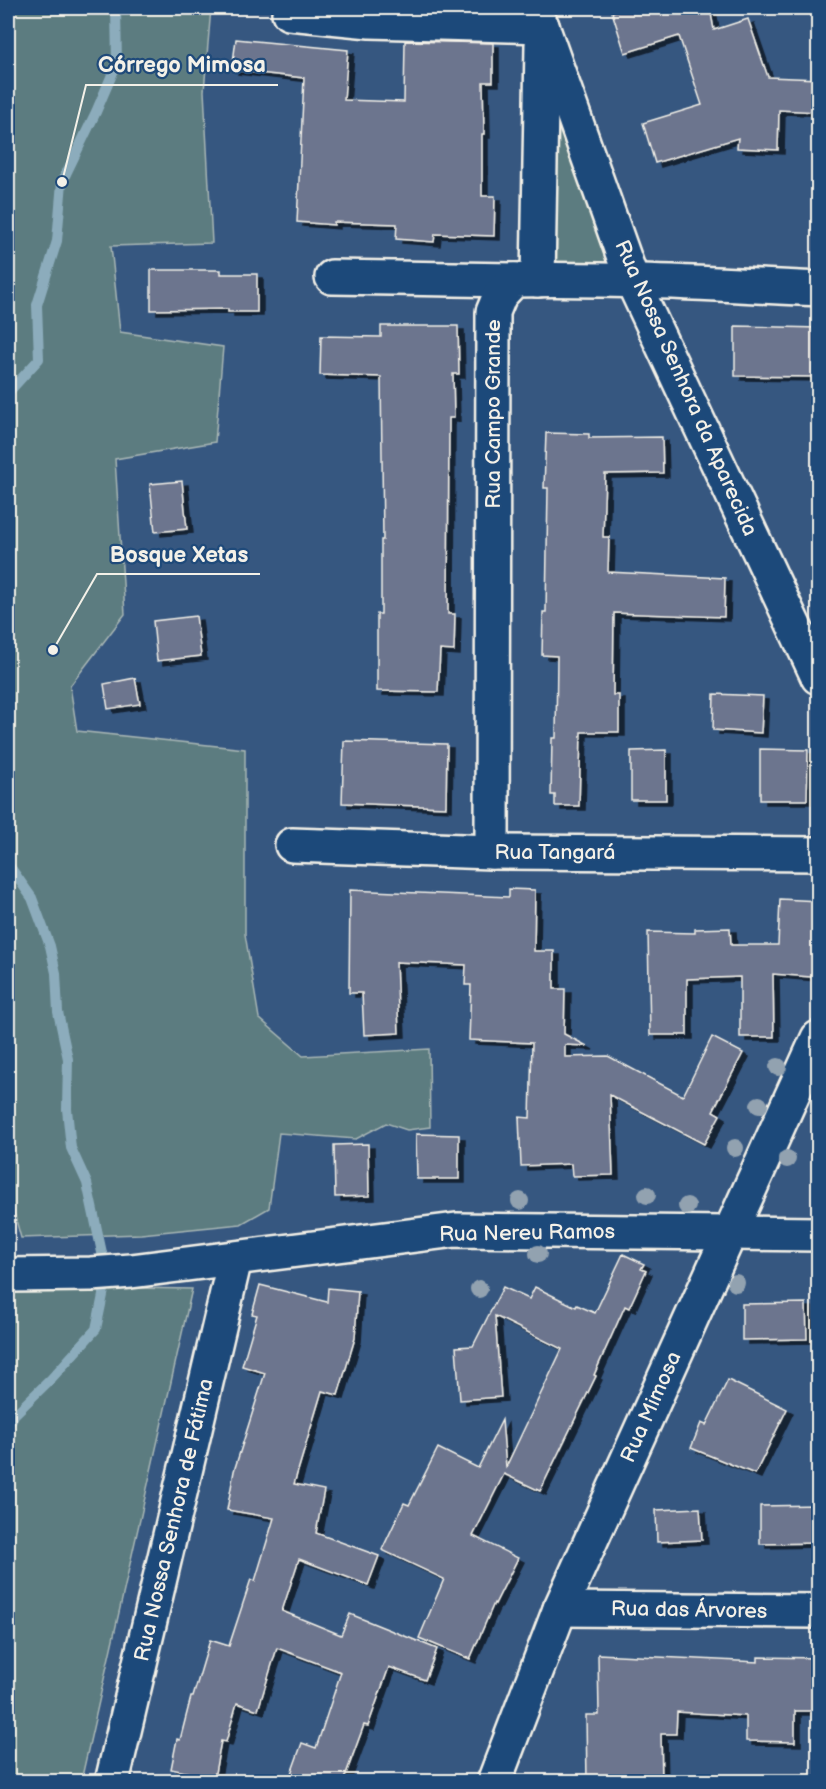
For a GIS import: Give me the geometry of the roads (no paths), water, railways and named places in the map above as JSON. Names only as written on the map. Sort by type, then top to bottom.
[{"type":"street","points":[[290,13],[370,21],[543,17],[526,280]]},
{"type":"street","name":"Rua Nossa Senhora da Aparecida","points":[[543,17],[632,280],[819,677]]},
{"type":"street","points":[[332,277],[632,280],[819,289]]},
{"type":"street","name":"Rua Campo Grande","points":[[492,852],[493,312],[500,295],[526,280]]},
{"type":"street","name":"Rua Tangará","points":[[292,845],[492,852],[819,854]]},
{"type":"street","name":"Rua Mimosa","points":[[494,1782],[560,1609],[819,1038]]},
{"type":"street","name":"Rua Nereu Ramos","points":[[8,1275],[131,1271],[456,1230],[819,1234]]},
{"type":"street","name":"Rua Nossa Senhora de Fátima","points":[[112,1782],[235,1259]]},
{"type":"street","name":"Rua das Árvores","points":[[560,1609],[819,1611]]},
{"type":"waterway","points":[[8,393],[39,359],[37,305],[57,241],[62,182],[117,63],[116,8]]},
{"type":"waterway","points":[[8,864],[32,898],[50,946],[56,973],[58,1012],[68,1059],[67,1109],[71,1148],[87,1183],[107,1276],[96,1329],[51,1379],[14,1415],[8,1428]]},
{"type":"place","name":"Córrego Mimosa","points":[[62,182]]},
{"type":"place","name":"Bosque Xetas","points":[[53,650]]}]
